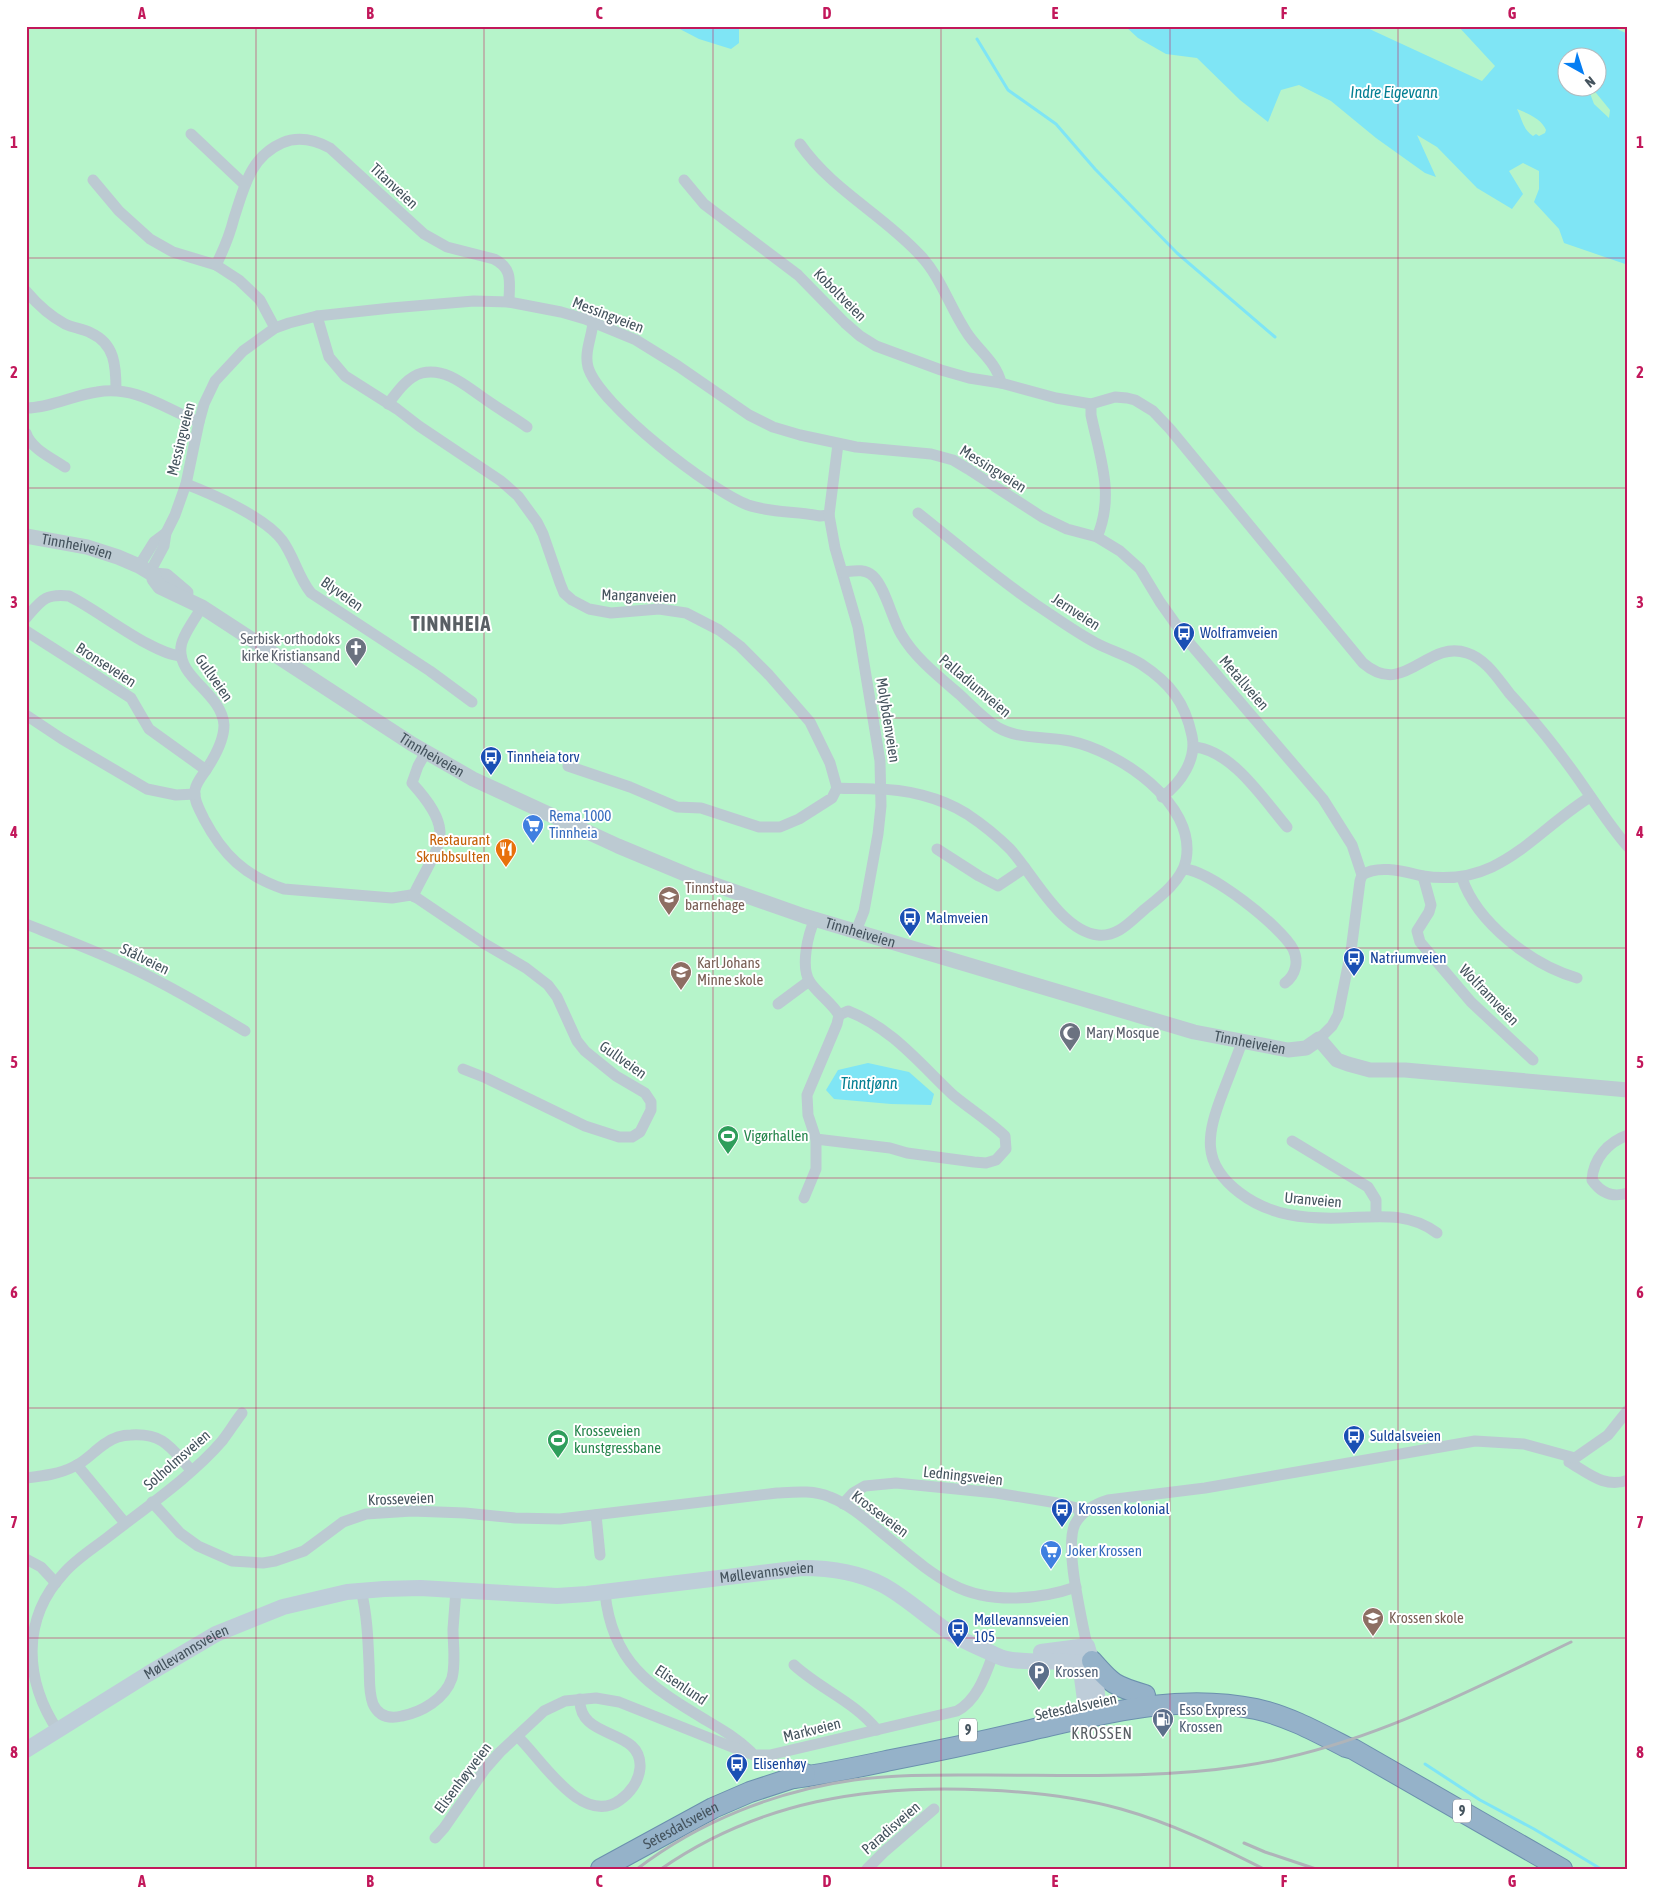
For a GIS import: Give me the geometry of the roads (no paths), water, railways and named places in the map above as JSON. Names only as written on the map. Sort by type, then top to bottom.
[{"type":"highway","name":"9","points":[[1086,1650],[1106,1677],[1116,1685],[1122,1689],[1145,1695]]},
{"type":"highway","name":"Setesdalsveien","points":[[601,1869],[713,1808],[750,1792],[794,1778],[823,1774],[966,1745],[1094,1707],[1145,1695],[1194,1694],[1234,1698],[1270,1706],[1312,1722],[1348,1743],[1353,1749]]},
{"type":"highway","name":"Setesdalsveien","points":[[1094,1707],[1138,1707],[1178,1703],[1217,1704],[1268,1712],[1295,1721],[1353,1749],[1562,1869]]},
{"type":"main road","name":"Møllevannsveien","points":[[26,1750],[54,1725],[232,1626],[283,1607],[316,1598],[361,1590],[420,1588],[557,1596],[605,1593],[787,1569],[815,1568],[842,1570],[884,1585],[950,1633],[978,1647],[994,1652],[1000,1657],[1061,1660],[1086,1650]]},
{"type":"main road","points":[[1086,1650],[1096,1677],[1094,1707]]},
{"type":"street","points":[[191,134],[244,185]]},
{"type":"street","name":"Titanveien","points":[[216,265],[231,228],[244,185],[253,168],[260,158],[276,146],[299,139],[321,143],[341,156],[424,234],[447,247],[494,259],[502,263],[507,268],[509,302]]},
{"type":"street","points":[[800,144],[823,172],[893,230],[921,256],[939,282],[966,332],[994,366],[1002,383]]},
{"type":"street","points":[[93,180],[119,211],[150,239],[173,252],[216,265],[239,280],[252,291],[267,312],[275,328]]},
{"type":"street","name":"Koboltveien","points":[[684,180],[704,204],[798,275],[860,336],[889,352],[969,378],[1002,383],[1040,395],[1092,404]]},
{"type":"street","points":[[26,291],[42,309],[64,323],[100,337],[109,346],[114,356],[116,390]]},
{"type":"street","name":"Messingveien","points":[[148,571],[154,542],[166,533],[175,515],[186,484],[204,404],[215,381],[243,351],[275,328],[317,316],[461,302],[509,302],[562,312],[593,322],[636,340],[678,366],[749,415],[791,432],[838,444],[931,454],[947,458],[968,469],[1042,517],[1067,529],[1097,537]]},
{"type":"street","name":"Manganveien","points":[[317,316],[329,357],[344,376],[388,404],[512,490],[528,509],[543,534],[564,593],[572,600],[589,609],[611,613],[646,609],[673,610],[697,618],[731,638],[769,675],[810,722],[830,763],[837,788]]},
{"type":"street","points":[[593,322],[587,364],[595,382],[619,409],[681,463],[740,501],[762,509],[820,516],[829,515]]},
{"type":"street","points":[[388,404],[402,386],[413,377],[429,372],[440,373],[459,382],[527,427]]},
{"type":"street","points":[[26,408],[38,407],[98,392],[116,390],[144,396],[199,422]]},
{"type":"street","points":[[1097,537],[1105,516],[1106,494],[1091,416],[1092,404],[1116,397],[1127,398],[1135,400],[1153,411],[1258,535],[1354,654],[1370,670],[1384,675],[1400,674],[1441,652],[1451,650],[1474,656],[1485,664],[1566,762],[1613,830],[1628,847]]},
{"type":"street","points":[[26,433],[28,439],[37,448],[65,467]]},
{"type":"street","name":"Molybdenveien","points":[[838,444],[829,515],[861,644],[878,741],[881,789],[878,834],[870,883],[864,911],[856,931]]},
{"type":"street","name":"Blyveien","points":[[186,484],[215,495],[274,531],[282,539],[304,584],[311,594],[430,670],[472,702]]},
{"type":"street","name":"Jernveien","points":[[918,513],[968,554],[1035,604],[1086,638],[1140,664],[1162,680],[1179,698],[1189,721],[1194,747]]},
{"type":"street","name":"Tinnheiveien","points":[[26,536],[87,547],[148,571],[160,586],[202,607],[426,752],[492,788],[618,846],[739,894],[1128,1014],[1194,1032],[1288,1050],[1306,1048],[1319,1039]]},
{"type":"street","name":"Metallveien","points":[[1097,537],[1120,551],[1140,569],[1160,602],[1187,640],[1323,799],[1352,846],[1362,875],[1351,951],[1338,1015],[1332,1026],[1319,1039]]},
{"type":"street","name":"Palladiumveien","points":[[842,572],[867,571],[875,577],[894,621],[911,650],[987,720],[1009,733],[1070,741],[1120,760],[1144,778],[1162,797],[1181,822],[1185,832],[1186,859],[1184,869]]},
{"type":"street","points":[[26,618],[40,602],[49,596],[56,594],[69,596],[152,646],[174,656],[181,656]]},
{"type":"street","name":"Gullveien","points":[[195,794],[199,780],[221,739],[224,726],[222,714],[217,704],[192,677],[181,656],[181,646],[184,638],[202,607]]},
{"type":"street","name":"Bronseveien","points":[[26,630],[131,698],[149,729],[206,770]]},
{"type":"street","points":[[26,715],[62,739],[147,789],[160,793],[185,796],[195,794],[204,818],[215,839],[241,868],[263,881],[284,889],[294,890],[392,898],[405,895],[413,896],[436,854],[440,840],[440,826],[436,816],[412,783],[418,766],[426,752]]},
{"type":"street","points":[[1162,797],[1180,780],[1189,763],[1194,747],[1208,750],[1229,762],[1287,827]]},
{"type":"street","points":[[568,766],[630,787],[677,807],[701,808],[759,827],[780,827],[799,819],[832,798],[837,788],[881,789],[922,796],[967,814],[1000,839],[1067,919],[1086,931],[1098,935],[1119,931],[1168,888],[1184,869],[1199,873],[1228,891],[1270,922],[1279,932],[1293,950],[1296,960],[1293,975],[1285,983]]},
{"type":"street","points":[[1362,875],[1367,872],[1389,870],[1438,878],[1462,878],[1490,869],[1515,855],[1590,797]]},
{"type":"street","points":[[937,849],[998,886],[1025,868]]},
{"type":"street","name":"Wolframveien","points":[[1423,876],[1431,905],[1429,912],[1417,931],[1420,942],[1471,1002],[1533,1060]]},
{"type":"street","points":[[1462,878],[1477,905],[1503,937],[1552,968],[1577,978]]},
{"type":"street","name":"Gullveien","points":[[413,896],[485,944],[526,968],[543,981],[557,997],[570,1028],[581,1046],[611,1072],[645,1093],[651,1102],[651,1110],[640,1132],[632,1137],[619,1137],[585,1126],[486,1078],[463,1069]]},
{"type":"street","points":[[804,1198],[816,1170],[816,1139],[808,1116],[807,1095],[839,1015],[809,981],[806,973],[810,929],[815,919]]},
{"type":"street","name":"Stålveien","points":[[26,924],[123,964],[208,1009],[244,1031]]},
{"type":"street","points":[[778,1004],[809,981]]},
{"type":"street","points":[[816,1139],[890,1148],[916,1154],[974,1162],[996,1160],[1006,1149],[1005,1136],[955,1096],[894,1037],[848,1011],[839,1015]]},
{"type":"street","points":[[1319,1039],[1337,1060],[1370,1070],[1405,1070],[1531,1083],[1628,1090]]},
{"type":"street","name":"Uranveien","points":[[1242,1042],[1217,1107],[1210,1136],[1212,1156],[1223,1178],[1247,1199],[1287,1215],[1339,1218],[1376,1216],[1411,1219],[1422,1223],[1437,1233]]},
{"type":"street","points":[[1628,1135],[1620,1138],[1602,1153],[1592,1171],[1592,1180],[1604,1192],[1612,1195],[1628,1193]]},
{"type":"street","name":"Uranveien","points":[[1292,1141],[1368,1187],[1376,1200],[1376,1216]]},
{"type":"street","points":[[1086,1650],[1071,1544],[1073,1530],[1081,1515],[1095,1505],[1108,1500],[1205,1488],[1475,1441],[1524,1444],[1570,1458],[1580,1456],[1608,1435],[1628,1410]]},
{"type":"street","name":"Solholmsveien","points":[[54,1725],[43,1704],[33,1675],[32,1644],[39,1614],[56,1583],[64,1572],[191,1470],[222,1441],[242,1413]]},
{"type":"street","points":[[26,1478],[53,1474],[77,1465],[116,1437],[140,1434],[152,1435],[161,1440],[191,1470]]},
{"type":"street","points":[[1570,1458],[1570,1462],[1600,1481],[1612,1483],[1628,1480]]},
{"type":"street","points":[[77,1465],[125,1524]]},
{"type":"street","name":"Ledningsveien","points":[[843,1504],[853,1493],[865,1486],[896,1484],[996,1493],[1057,1502],[1077,1508],[1081,1515]]},
{"type":"street","name":"Krosseveien","points":[[152,1502],[180,1533],[198,1546],[232,1561],[263,1563],[304,1551],[343,1522],[366,1514],[412,1511],[539,1519],[596,1515],[777,1493],[804,1492],[830,1497],[843,1504],[952,1585],[965,1590],[1007,1598],[1077,1590]]},
{"type":"street","points":[[596,1515],[600,1555]]},
{"type":"street","points":[[26,1556],[41,1567],[56,1583]]},
{"type":"street","points":[[361,1590],[367,1634],[369,1684],[373,1703],[383,1715],[391,1718],[426,1708],[448,1686],[453,1668],[456,1590]]},
{"type":"street","name":"Elisenlund","points":[[605,1593],[614,1632],[628,1659],[641,1675],[674,1701],[732,1736],[754,1755]]},
{"type":"street","name":"Markveien","points":[[754,1755],[778,1754],[946,1714],[963,1707],[975,1695],[994,1652]]},
{"type":"street","name":"Markveien","points":[[794,1665],[806,1676],[854,1708],[877,1730]]},
{"type":"street","name":"Elisenhøyveien","points":[[435,1838],[485,1769],[508,1744],[518,1737],[544,1711],[565,1701],[596,1698],[619,1702],[732,1748],[754,1755]]},
{"type":"street","points":[[518,1737],[576,1798],[599,1806],[616,1802],[629,1791],[637,1779],[640,1771],[638,1754],[619,1737],[596,1727],[585,1719],[580,1708],[580,1699]]},
{"type":"street","name":"Paradisveien","points":[[867,1869],[934,1809]]},
{"type":"water","points":[[674,26],[739,26],[739,43],[731,49],[699,39]]},
{"type":"water","name":"Indre Eigevann","points":[[1125,26],[1363,26],[1482,81],[1495,66],[1458,26],[1610,26],[1628,34],[1628,265],[1564,243],[1559,229],[1534,202],[1539,189],[1539,171],[1523,163],[1509,171],[1523,194],[1512,209],[1477,188],[1437,147],[1417,135],[1436,177],[1425,173],[1376,138],[1331,101],[1299,85],[1281,90],[1268,122],[1240,100],[1197,58],[1166,54],[1138,38]],"holes":[[[1517,109],[1530,115],[1544,126],[1545,133],[1539,136],[1530,134]]]},
{"type":"water","name":"Tinntjønn","points":[[868,1063],[909,1072],[934,1094],[931,1105],[834,1099],[826,1090],[838,1070]]},
{"type":"waterway","points":[[977,39],[1008,90],[1056,124],[1095,169],[1177,253],[1275,337]]},
{"type":"waterway","points":[[1425,1764],[1480,1800],[1534,1829],[1601,1869]]},
{"type":"railway","points":[[637,1869],[687,1836],[740,1811],[796,1792],[854,1780],[920,1775],[1146,1775],[1210,1770],[1286,1758],[1328,1747],[1411,1717],[1571,1642]]},
{"type":"railway","points":[[661,1869],[698,1846],[737,1827],[776,1813],[816,1802],[858,1794],[942,1789],[1037,1794],[1071,1798],[1121,1809],[1176,1828],[1264,1869]]},
{"type":"railway","points":[[1244,1843],[1316,1869]]},
{"type":"place","name":"Wolframveien","points":[[1184,652]]},
{"type":"place","name":"Serbisk-orthodoks kirke Kristiansand","points":[[356,667]]},
{"type":"place","name":"Tinnheia torv","points":[[491,776]]},
{"type":"place","name":"Rema 1000 Tinnheia","points":[[533,844]]},
{"type":"place","name":"Restaurant Skrubbsulten","points":[[506,868]]},
{"type":"place","name":"Tinnstua barnehage","points":[[669,916]]},
{"type":"place","name":"Malmveien","points":[[910,937]]},
{"type":"place","name":"Natriumveien","points":[[1354,977]]},
{"type":"place","name":"Karl Johans Minne skole","points":[[681,991]]},
{"type":"place","name":"Mary Mosque","points":[[1070,1052]]},
{"type":"place","name":"Vigørhallen","points":[[728,1155]]},
{"type":"place","name":"Suldalsveien","points":[[1354,1455]]},
{"type":"place","name":"Krosseveien kunstgressbane","points":[[558,1459]]},
{"type":"place","name":"Krossen kolonial","points":[[1062,1528]]},
{"type":"place","name":"Joker Krossen","points":[[1051,1570]]},
{"type":"place","name":"Krossen skole","points":[[1373,1637]]},
{"type":"place","name":"Møllevannsveien 105","points":[[958,1648]]},
{"type":"place","name":"Krossen","points":[[1039,1691]]},
{"type":"place","name":"Esso Express Krossen","points":[[1163,1738]]},
{"type":"place","name":"Elisenhøy","points":[[737,1783]]},
{"type":"district","name":"TINNHEIA","points":[[451,624]]},
{"type":"district","name":"KROSSEN","points":[[1102,1733]]}]
